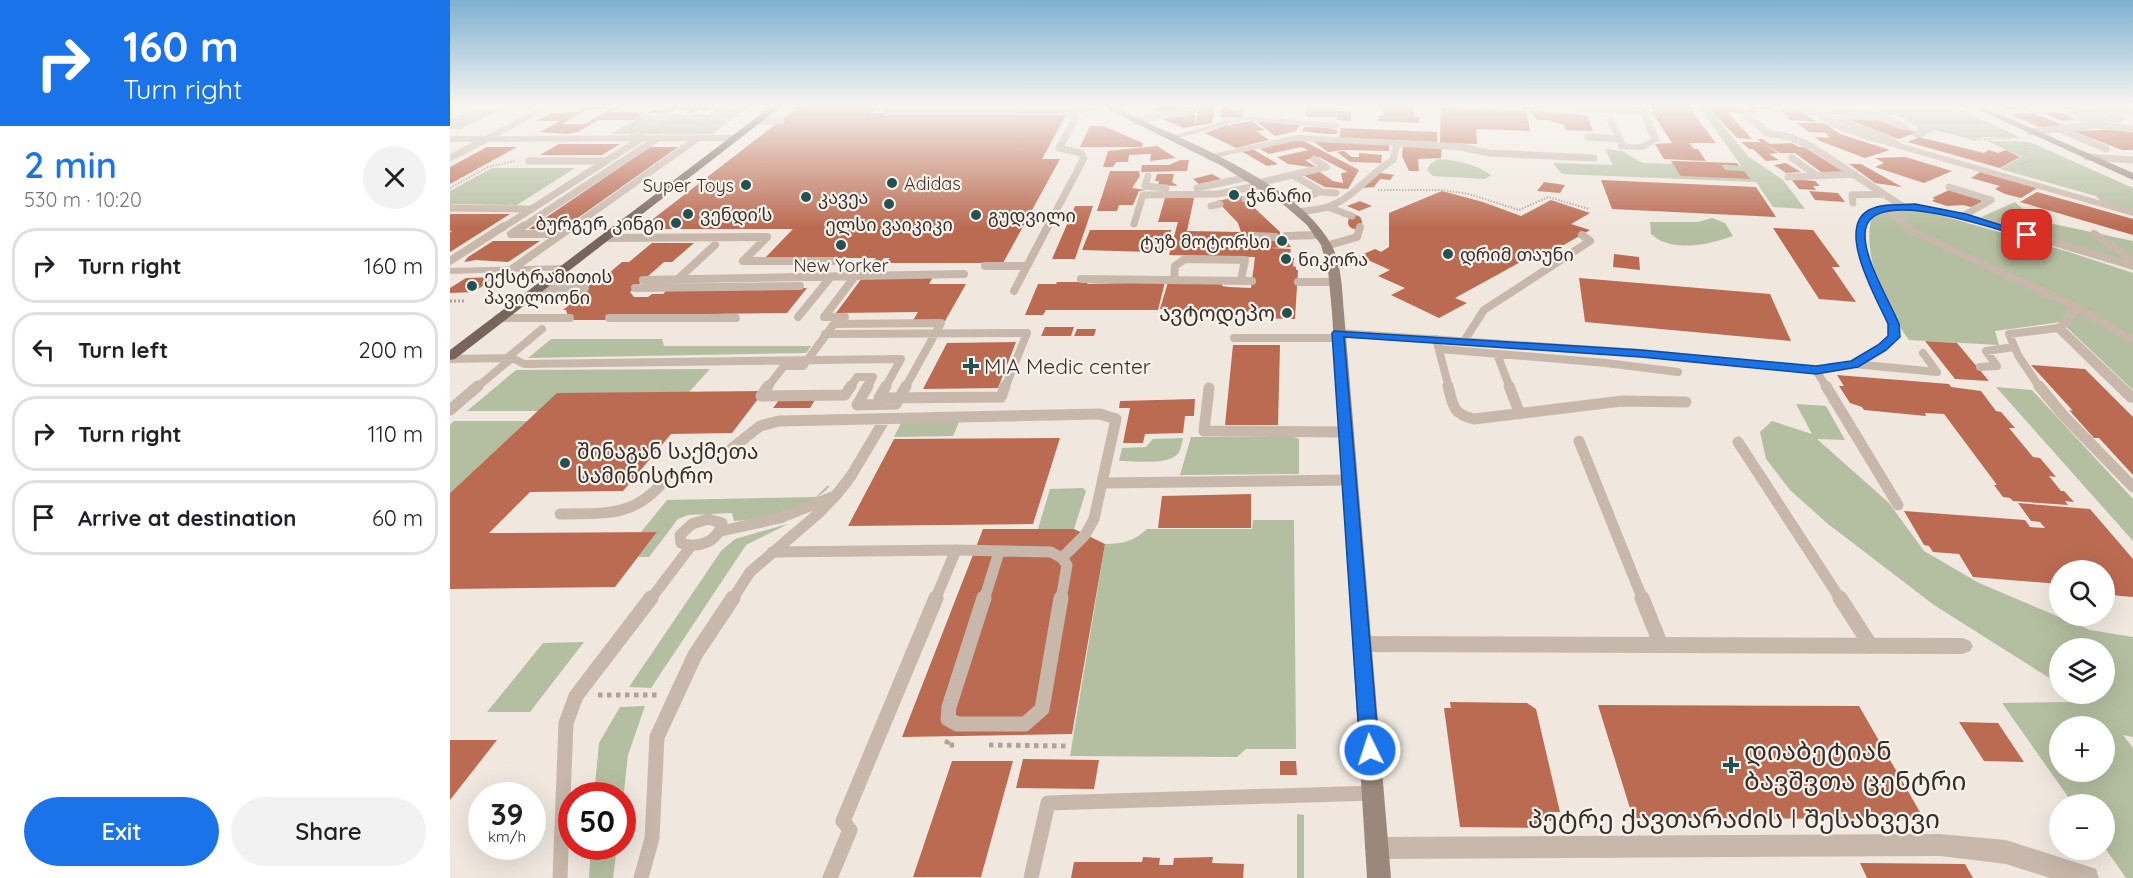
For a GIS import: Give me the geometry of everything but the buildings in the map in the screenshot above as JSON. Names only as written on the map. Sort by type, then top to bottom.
[{"type":"main road","points":[[450,357],[726,146]]},
{"type":"main road","points":[[1189,146],[1272,192],[1299,212],[1319,234],[1326,246],[1335,282],[1379,878]]},
{"type":"main road","points":[[2056,146],[2131,175]]},
{"type":"street","points":[[1209,156],[1257,146]]},
{"type":"street","points":[[1901,146],[2133,213]]},
{"type":"street","points":[[1339,336],[1438,344],[1464,341],[1641,353],[1816,370],[1854,364],[1882,348],[1894,337],[1894,324],[1862,251],[1859,232],[1868,215],[1878,210],[1902,206],[1963,216],[2133,267]]},
{"type":"street","points":[[1888,208],[1896,219],[1928,240],[2075,307],[2067,322],[2058,328],[2133,399]]},
{"type":"street","points":[[450,271],[565,268]]},
{"type":"street","points":[[1362,644],[1963,646]]},
{"type":"street","name":"პეტრე ქავთარაძის I შესახვევი","points":[[1377,848],[1940,845],[2006,852],[2087,878]]},
{"type":"lane","points":[[450,158],[473,146]]},
{"type":"lane","points":[[450,261],[607,161],[627,146]]},
{"type":"lane","points":[[562,234],[511,234],[646,146]]},
{"type":"lane","points":[[512,269],[687,146]]},
{"type":"lane","points":[[1014,291],[1084,158],[1084,154],[1064,151],[1059,148],[1060,146]]},
{"type":"lane","points":[[1299,212],[1328,207],[1351,194],[1378,168],[1393,160],[1396,146]]},
{"type":"lane","points":[[1445,146],[1489,153],[1594,158]]},
{"type":"lane","points":[[1810,146],[1902,206]]},
{"type":"lane","points":[[2112,159],[2109,153],[2133,152]]},
{"type":"lane","points":[[2087,157],[2133,160]]},
{"type":"lane","points":[[1792,158],[1817,175]]},
{"type":"lane","points":[[1148,176],[1144,186],[1206,188],[1256,182],[1326,167],[1314,159]]},
{"type":"lane","points":[[529,161],[607,161]]},
{"type":"lane","points":[[1788,177],[1855,174]]},
{"type":"lane","points":[[1292,175],[1319,190],[1318,192]]},
{"type":"lane","points":[[1134,224],[1143,195],[1218,194],[1256,182]]},
{"type":"lane","points":[[1949,187],[1991,200],[1963,216]]},
{"type":"lane","points":[[1245,199],[1272,192]]},
{"type":"lane","points":[[1285,202],[1318,192],[1336,193]]},
{"type":"lane","points":[[1853,203],[1852,195],[1883,194]]},
{"type":"lane","points":[[1328,207],[1352,216]]},
{"type":"lane","points":[[450,208],[532,208]]},
{"type":"lane","points":[[1326,246],[1357,237],[1360,227]]},
{"type":"lane","points":[[609,235],[766,232]]},
{"type":"lane","points":[[1286,236],[1319,234]]},
{"type":"lane","points":[[2094,234],[2133,261]]},
{"type":"lane","points":[[609,235],[767,237],[743,261],[833,261]]},
{"type":"lane","points":[[1464,341],[1484,310],[1590,241],[1582,235]]},
{"type":"lane","points":[[1252,236],[1275,237]]},
{"type":"lane","points":[[678,279],[715,245]]},
{"type":"lane","points":[[1174,279],[1175,266],[1185,259],[1245,260],[1241,280]]},
{"type":"lane","points":[[985,266],[1027,266]]},
{"type":"lane","points":[[644,280],[964,274]]},
{"type":"lane","points":[[856,275],[824,317],[908,317]]},
{"type":"lane","points":[[798,316],[830,278]]},
{"type":"lane","points":[[1081,279],[1252,280]]},
{"type":"lane","points":[[550,280],[600,280]]},
{"type":"lane","points":[[1298,282],[1335,282]]},
{"type":"lane","points":[[635,288],[800,286]]},
{"type":"lane","points":[[537,289],[585,288]]},
{"type":"lane","points":[[2075,307],[2133,340]]},
{"type":"lane","points":[[499,318],[570,318]]},
{"type":"lane","points":[[609,318],[736,318]]},
{"type":"lane","points":[[941,323],[934,334],[896,404],[857,405],[873,377],[857,377],[846,395],[761,396],[784,366],[802,366],[834,324],[941,323]]},
{"type":"lane","points":[[2058,328],[2009,334],[2021,362],[2036,384],[2133,487]]},
{"type":"lane","points":[[450,410],[542,329]]},
{"type":"lane","points":[[450,357],[509,358],[524,364],[901,359],[879,398],[1001,397],[1027,333],[934,334]]},
{"type":"lane","points":[[1234,338],[1339,336]]},
{"type":"lane","points":[[1677,372],[1606,363],[1497,354],[1438,344],[1454,408],[1461,416],[1474,419],[1622,401],[1686,402]]},
{"type":"lane","points":[[1980,367],[1997,366],[1986,351],[2014,347]]},
{"type":"lane","points":[[1854,364],[1937,372],[1923,353]]},
{"type":"lane","points":[[1497,354],[1520,414]]},
{"type":"lane","points":[[1816,370],[1898,505]]},
{"type":"lane","points":[[1209,388],[1204,430],[1346,432]]},
{"type":"lane","points":[[731,448],[760,426],[779,421],[1100,414],[1116,419],[1094,519],[1085,535],[1062,558]]},
{"type":"lane","points":[[640,878],[652,838],[657,737],[695,655],[750,572],[820,513],[837,494],[851,476],[885,419]]},
{"type":"lane","points":[[1579,441],[1661,645]]},
{"type":"lane","points":[[1738,442],[1871,646]]},
{"type":"lane","points":[[560,514],[621,512],[655,492],[664,480]]},
{"type":"lane","points":[[1102,483],[1349,480]]},
{"type":"lane","points":[[721,531],[722,523],[714,519],[694,523],[680,535],[681,543],[691,546],[712,540],[721,531],[780,518],[837,494]]},
{"type":"lane","points":[[560,878],[566,723],[576,696],[691,546]]},
{"type":"lane","points":[[772,552],[956,550],[1052,552],[1062,558],[1067,565],[1042,708],[1025,724],[957,724],[948,719],[949,707],[999,552]]},
{"type":"lane","points":[[830,878],[850,830],[843,821],[956,550]]},
{"type":"lane","points":[[1031,878],[1048,802],[1373,793]]},
{"type":"path","points":[[2014,168],[2032,160],[2025,152],[2027,146]]},
{"type":"path","points":[[450,188],[488,167],[515,161],[529,161]]},
{"type":"path","points":[[1356,189],[1442,190],[1469,194],[1519,210],[1548,197],[1590,209]]},
{"type":"path","points":[[450,301],[466,301]]},
{"type":"path","points":[[576,696],[676,695]]},
{"type":"green space","points":[[1727,146],[1740,146],[1748,156],[1783,180],[1805,209],[1773,207],[1756,182],[1562,174],[1553,163],[1613,165],[1605,149],[1622,151],[1643,163],[1741,166]]},
{"type":"green space","points":[[1998,146],[2039,146],[2133,188],[2133,211],[2101,202],[2096,196],[2000,169],[2022,157]]},
{"type":"green space","points":[[1438,159],[1466,163],[1491,175],[1485,179],[1433,176],[1427,170],[1430,164]]},
{"type":"green space","points":[[492,168],[575,168],[517,205],[450,204],[450,191]]},
{"type":"green space","points":[[2015,202],[2035,220],[2133,241],[2133,263],[1981,217]]},
{"type":"green space","points":[[1886,211],[1919,211],[1936,214],[2066,251],[2133,273],[2133,390],[2061,322],[1995,331],[1999,345],[1909,340],[1884,297],[1873,264],[1869,231],[1872,216]]},
{"type":"green space","points":[[1712,218],[1725,223],[1733,236],[1691,246],[1669,244],[1651,234],[1650,222],[1698,222]]},
{"type":"green space","points":[[551,339],[662,339],[664,346],[811,346],[806,353],[528,358]]},
{"type":"green space","points":[[710,369],[689,392],[538,411],[467,411],[516,370]]},
{"type":"green space","points":[[1996,387],[2032,390],[2133,499],[2133,541]]},
{"type":"green space","points":[[1796,404],[1826,406],[1845,440],[1817,439],[1889,503],[1924,551],[1979,583],[2049,613],[2049,626],[2081,626],[2090,630],[2133,637],[2133,737],[2123,735],[2133,748],[2133,878],[2126,878],[2113,860],[2115,794],[2066,794],[2058,782],[2115,782],[2115,716],[2049,716],[2049,770],[2002,703],[2115,704],[2115,638],[2049,638],[2049,678],[1934,605],[1828,524],[1790,490],[1766,459],[1760,432],[1772,421],[1812,434]]},
{"type":"green space","points":[[960,420],[953,436],[894,437],[902,421]]},
{"type":"green space","points":[[454,421],[527,421],[450,493],[450,425]]},
{"type":"green space","points":[[1191,437],[1294,437],[1299,439],[1299,474],[1180,475]]},
{"type":"green space","points":[[1183,438],[1179,452],[1168,459],[1151,462],[1119,461],[1122,448],[1146,447],[1153,439]]},
{"type":"green space","points":[[827,486],[830,486],[810,502],[773,516],[734,521],[732,513],[688,515],[678,519],[649,557],[638,557],[657,532],[641,532],[667,500],[816,497]]},
{"type":"green space","points":[[1083,488],[1086,491],[1074,529],[1038,529],[1050,489]]},
{"type":"green space","points":[[1253,520],[1294,520],[1296,749],[1246,749],[1237,757],[1070,756],[1105,544],[1128,541],[1147,529],[1252,529]]},
{"type":"green space","points":[[788,524],[746,545],[651,688],[629,687],[721,551],[735,539]]},
{"type":"green space","points":[[584,642],[530,712],[487,712],[543,643]]},
{"type":"green space","points":[[645,706],[628,755],[625,782],[595,782],[599,743],[620,707]]},
{"type":"green space","points":[[1297,814],[1304,815],[1304,878],[1297,878]]},
{"type":"green space","points":[[590,860],[615,860],[613,878],[589,878]]},
{"type":"place","name":"Adidas","points":[[892,183]]},
{"type":"place","name":"Super Toys","points":[[746,185]]},
{"type":"place","name":"ჭანარი","points":[[1234,195]]},
{"type":"place","name":"კავეა","points":[[806,197]]},
{"type":"place","name":"ელსი ვაიკიკი","points":[[889,204]]},
{"type":"place","name":"ვენდი'ს","points":[[688,214]]},
{"type":"place","name":"გუდვილი","points":[[976,215]]},
{"type":"place","name":"ბურგერ კინგი","points":[[676,223]]},
{"type":"place","name":"ტუზ მოტორსი","points":[[1282,241]]},
{"type":"place","name":"New Yorker","points":[[841,245]]},
{"type":"place","name":"დრიმ თაუნი","points":[[1448,254]]},
{"type":"place","name":"ნიკორა","points":[[1286,259]]},
{"type":"place","name":"ექსტრამითის პავილიონი","points":[[472,286]]},
{"type":"place","name":"ავტოდეპო","points":[[1287,313]]},
{"type":"place","name":"MIA Medic center","points":[[971,366]]},
{"type":"place","name":"შინაგან საქმეთა სამინისტრო","points":[[565,463]]},
{"type":"place","name":"დიაბეტიან ბავშვთა ცენტრი","points":[[1731,765]]},
{"type":"route","points":[[1370,750],[1338,333],[1641,353],[1816,370],[1854,364],[1882,348],[1894,337],[1894,324],[1862,251],[1859,232],[1868,215],[1882,208],[1915,207],[1963,216],[2027,235]]}]
